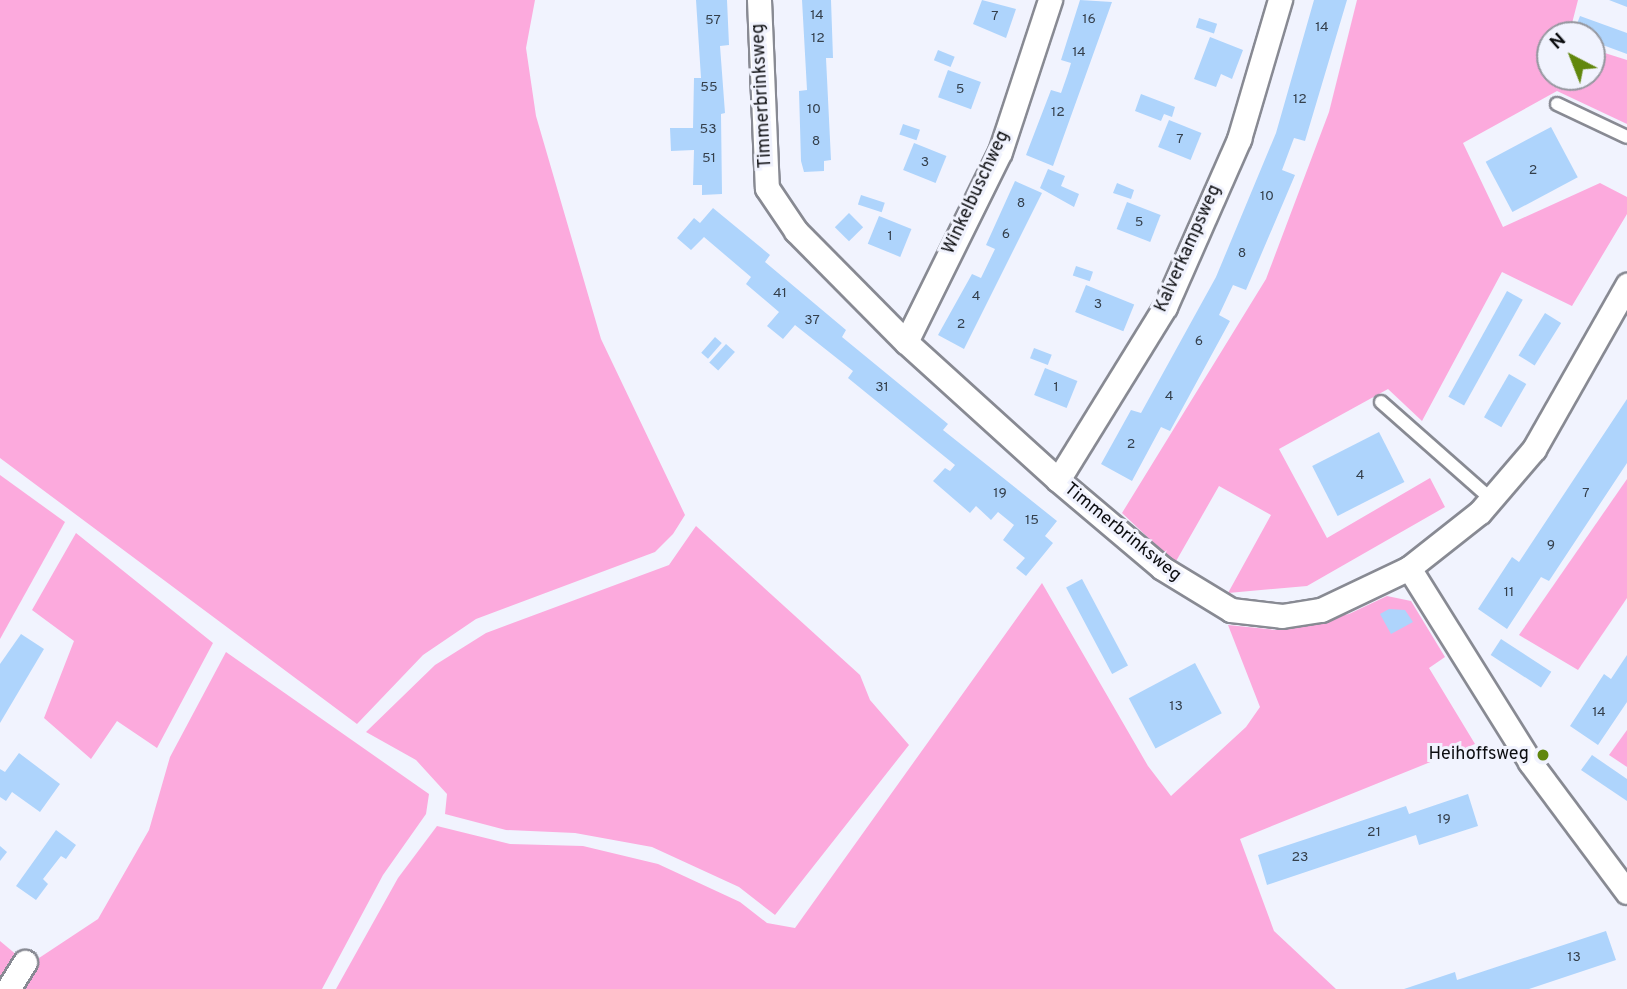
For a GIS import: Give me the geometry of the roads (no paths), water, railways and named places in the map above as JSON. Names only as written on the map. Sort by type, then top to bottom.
[{"type":"street","name":"Timmerbrinksweg","points":[[758,0],[767,188],[796,231],[906,342],[1058,480],[1162,568],[1231,610],[1282,616],[1321,610],[1409,568],[1491,499],[1534,449],[1627,285]]},
{"type":"street","name":"Winkelbuschweg","points":[[906,342],[999,152],[1050,0]]},
{"type":"street","name":"Kalverkampsweg","points":[[1058,480],[1165,307],[1239,139],[1280,0]]},
{"type":"street","points":[[1409,568],[1530,762],[1627,892]]},
{"type":"street","points":[[8,989],[25,962]]},
{"type":"lane","points":[[1557,104],[1627,138]]},
{"type":"lane","points":[[1381,402],[1491,499]]},
{"type":"place","name":"Heihoffsweg","points":[[1543,755]]}]
